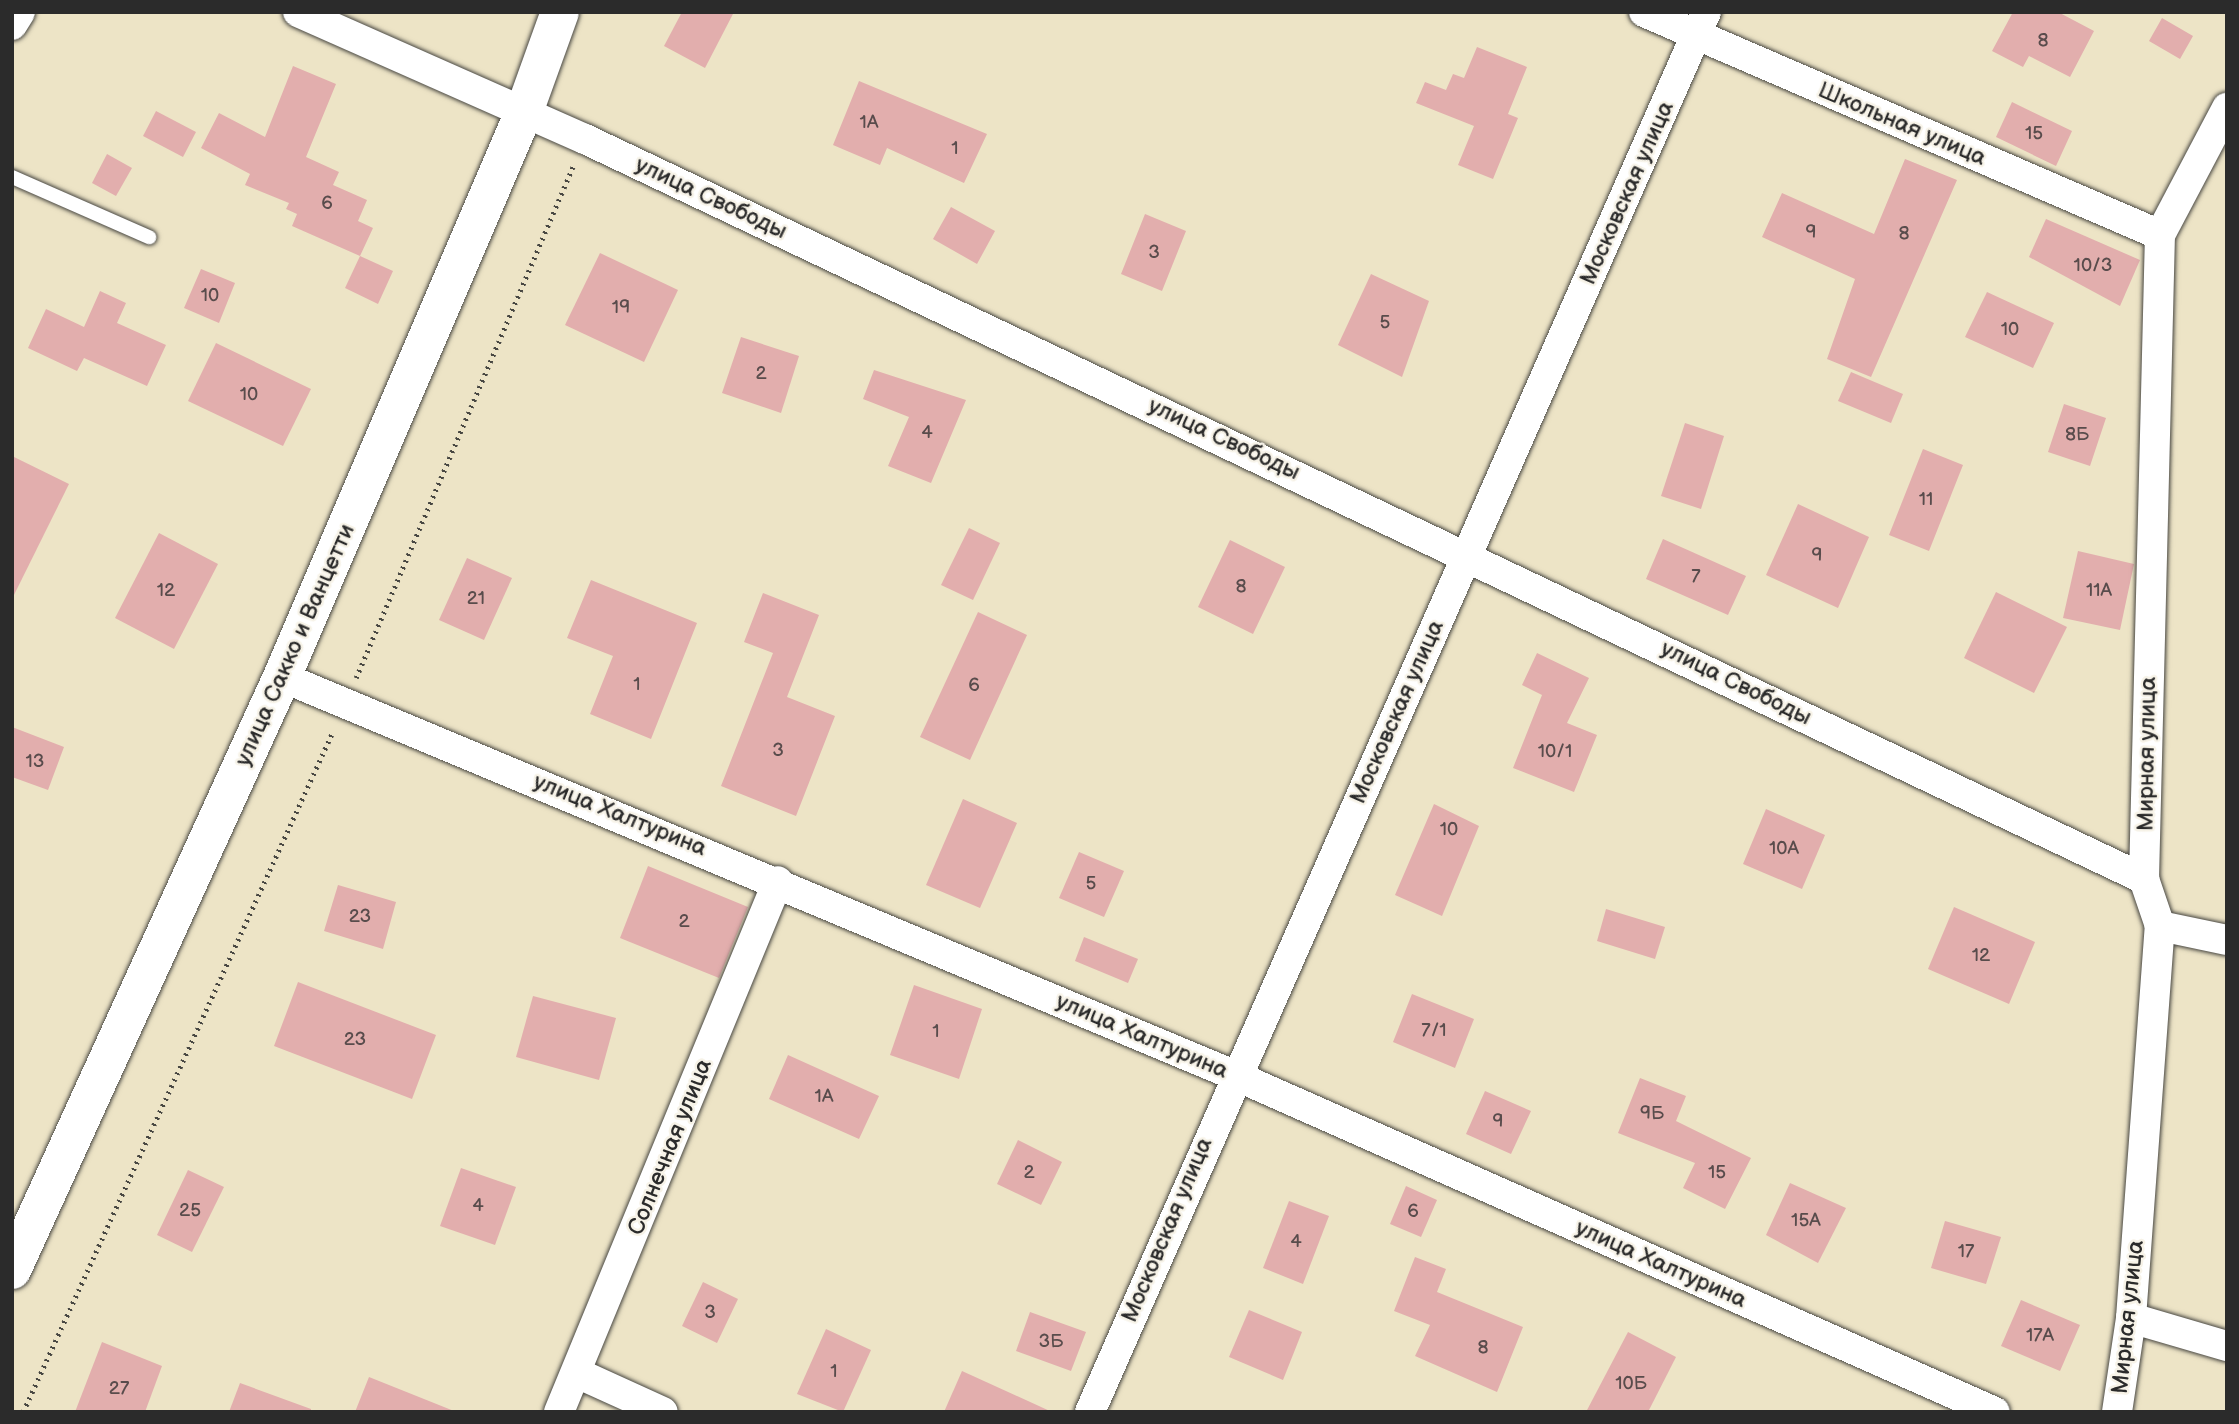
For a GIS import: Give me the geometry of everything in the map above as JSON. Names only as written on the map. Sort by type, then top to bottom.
[{"type":"main road","name":"улица Сакко и Ванцетти","points":[[12,1270],[282,677],[524,112],[560,12]]},
{"type":"street","points":[[12,25],[20,12]]},
{"type":"street","name":"улица Свободы","points":[[298,12],[584,138],[1469,554],[2144,879]]},
{"type":"street","name":"Школьная улица","points":[[1644,12],[1701,24],[2160,235]]},
{"type":"street","name":"Московская улица","points":[[1090,1412],[1234,1075],[1469,554],[1701,24]]},
{"type":"street","name":"Мирная улица","points":[[2117,1412],[2131,1318],[2160,926],[2144,879],[2160,235],[2227,108]]},
{"type":"street","name":"улица Халтурина","points":[[282,677],[778,881],[1234,1075],[1995,1412]]},
{"type":"street","name":"Солнечная улица","points":[[559,1412],[778,881]]},
{"type":"street","points":[[2160,926],[2227,940]]},
{"type":"street","points":[[2131,1318],[2227,1346]]},
{"type":"street","points":[[577,1373],[663,1412]]},
{"type":"lane","points":[[12,177],[149,237]]},
{"type":"path","points":[[23,1412],[346,703],[584,138]]},
{"type":"building","points":[[682,12],[734,12],[705,68],[664,46]]},
{"type":"building","points":[[2013,12],[2058,12],[2094,31],[2070,77],[2029,56],[2023,67],[1992,51]]},
{"type":"building","points":[[2162,18],[2193,36],[2180,59],[2149,41]]},
{"type":"building","points":[[1477,47],[1527,67],[1508,114],[1518,118],[1493,179],[1458,165],[1474,126],[1416,103],[1425,82],[1446,90],[1453,74],[1464,78]]},
{"type":"building","points":[[293,66],[336,84],[306,157],[339,172],[333,185],[367,200],[358,221],[373,228],[360,256],[292,226],[297,214],[286,209],[289,203],[245,185],[250,174],[201,148],[219,113],[265,137]]},
{"type":"building","points":[[859,81],[987,134],[964,183],[887,148],[880,165],[833,145]]},
{"type":"building","points":[[2012,102],[2072,131],[2056,166],[1996,137]]},
{"type":"building","points":[[156,111],[196,132],[183,157],[143,136]]},
{"type":"building","points":[[107,154],[132,168],[116,196],[92,183]]},
{"type":"building","points":[[1905,159],[1957,180],[1871,377],[1827,359],[1855,279],[1762,237],[1782,193],[1874,234]]},
{"type":"building","points":[[951,207],[995,231],[977,264],[933,239]]},
{"type":"building","points":[[1145,214],[1186,231],[1162,291],[1121,274]]},
{"type":"building","points":[[2046,219],[2140,260],[2120,306],[2029,257]]},
{"type":"building","points":[[600,253],[678,290],[644,362],[565,325]]},
{"type":"building","points":[[360,256],[393,271],[378,304],[345,288]]},
{"type":"building","points":[[201,269],[235,283],[219,323],[184,308]]},
{"type":"building","points":[[1371,274],[1429,301],[1402,377],[1338,345]]},
{"type":"building","points":[[100,291],[126,303],[117,323],[166,345],[147,386],[84,358],[77,371],[28,348],[46,309],[84,327]]},
{"type":"building","points":[[1987,292],[2054,323],[2033,368],[1965,337]]},
{"type":"building","points":[[741,337],[799,356],[781,413],[722,393]]},
{"type":"building","points":[[216,343],[311,389],[283,446],[188,401]]},
{"type":"building","points":[[874,370],[966,400],[931,483],[888,466],[909,417],[863,399]]},
{"type":"building","points":[[1851,372],[1903,394],[1891,423],[1838,401]]},
{"type":"building","points":[[2064,404],[2106,418],[2090,466],[2048,452]]},
{"type":"building","points":[[1685,423],[1724,436],[1701,509],[1661,496]]},
{"type":"building","points":[[1923,449],[1963,465],[1929,551],[1889,535]]},
{"type":"building","points":[[12,456],[69,484],[12,599]]},
{"type":"building","points":[[1798,504],[1869,537],[1838,608],[1766,575]]},
{"type":"building","points":[[969,528],[1000,543],[973,600],[941,585]]},
{"type":"building","points":[[159,533],[218,564],[174,649],[115,618]]},
{"type":"building","points":[[1663,539],[1746,576],[1728,615],[1646,579]]},
{"type":"building","points":[[1230,540],[1285,567],[1253,634],[1198,607]]},
{"type":"building","points":[[2078,551],[2134,564],[2120,630],[2063,618]]},
{"type":"building","points":[[467,558],[512,578],[484,640],[439,620]]},
{"type":"building","points":[[591,580],[697,623],[651,739],[590,714],[613,656],[567,638]]},
{"type":"building","points":[[1996,592],[2067,627],[2034,693],[1964,658]]},
{"type":"building","points":[[763,593],[819,615],[787,697],[835,716],[796,816],[721,786],[773,653],[744,642]]},
{"type":"building","points":[[978,612],[1027,635],[970,760],[920,737]]},
{"type":"building","points":[[1537,653],[1589,678],[1567,723],[1597,735],[1574,792],[1513,768],[1542,695],[1522,685]]},
{"type":"building","points":[[12,727],[64,747],[48,790],[12,777]]},
{"type":"building","points":[[963,799],[1017,823],[980,908],[926,885]]},
{"type":"building","points":[[1434,804],[1479,826],[1442,916],[1395,895]]},
{"type":"building","points":[[1766,809],[1825,835],[1802,889],[1743,864]]},
{"type":"building","points":[[1079,852],[1124,871],[1104,917],[1059,898]]},
{"type":"building","points":[[648,866],[748,907],[719,978],[620,938]]},
{"type":"building","points":[[338,885],[396,902],[383,949],[324,931]]},
{"type":"building","points":[[1954,907],[2035,942],[2009,1004],[1928,969]]},
{"type":"building","points":[[1606,909],[1665,927],[1655,959],[1597,941]]},
{"type":"building","points":[[1084,937],[1138,959],[1128,983],[1075,961]]},
{"type":"building","points":[[298,982],[436,1035],[412,1099],[274,1046]]},
{"type":"building","points":[[914,985],[982,1009],[959,1079],[890,1055]]},
{"type":"building","points":[[1412,994],[1474,1019],[1455,1068],[1393,1042]]},
{"type":"building","points":[[533,996],[616,1018],[599,1080],[516,1057]]},
{"type":"building","points":[[788,1055],[879,1096],[859,1139],[769,1099]]},
{"type":"building","points":[[1640,1078],[1686,1096],[1676,1121],[1751,1158],[1725,1209],[1683,1188],[1695,1163],[1618,1133]]},
{"type":"building","points":[[1485,1091],[1531,1111],[1511,1154],[1466,1134]]},
{"type":"building","points":[[1018,1140],[1062,1162],[1041,1205],[997,1184]]},
{"type":"building","points":[[461,1168],[516,1187],[495,1245],[440,1226]]},
{"type":"building","points":[[188,1170],[224,1187],[192,1252],[157,1235]]},
{"type":"building","points":[[1790,1183],[1846,1208],[1818,1263],[1766,1235]]},
{"type":"building","points":[[1406,1186],[1437,1200],[1421,1237],[1390,1224]]},
{"type":"building","points":[[1289,1201],[1329,1216],[1303,1284],[1263,1268]]},
{"type":"building","points":[[1945,1221],[2001,1237],[1986,1284],[1931,1268]]},
{"type":"building","points":[[1415,1257],[1446,1269],[1437,1292],[1523,1327],[1497,1392],[1415,1356],[1430,1325],[1394,1311]]},
{"type":"building","points":[[703,1282],[738,1299],[717,1343],[682,1326]]},
{"type":"building","points":[[2021,1300],[2080,1325],[2060,1371],[2001,1346]]},
{"type":"building","points":[[1249,1310],[1302,1332],[1283,1380],[1229,1357]]},
{"type":"building","points":[[1030,1312],[1086,1332],[1071,1371],[1016,1351]]},
{"type":"building","points":[[826,1329],[871,1350],[843,1412],[797,1394]]},
{"type":"building","points":[[1628,1332],[1676,1357],[1648,1412],[1586,1412]]},
{"type":"building","points":[[102,1342],[162,1366],[145,1412],[75,1412]]},
{"type":"building","points":[[962,1371],[1052,1412],[944,1412]]},
{"type":"building","points":[[369,1377],[454,1411],[454,1412],[355,1412]]},
{"type":"building","points":[[240,1383],[311,1409],[311,1412],[229,1412]]}]
